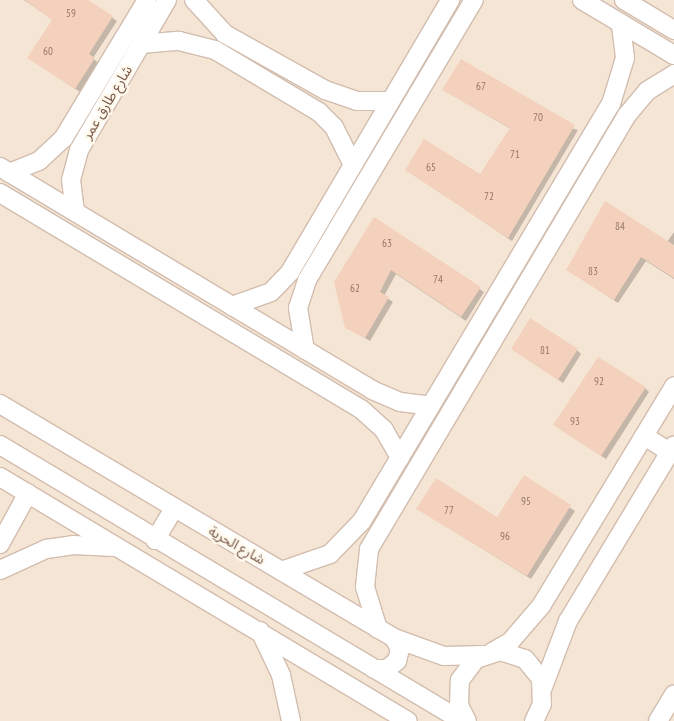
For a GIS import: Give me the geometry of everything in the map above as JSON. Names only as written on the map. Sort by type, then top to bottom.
[{"type":"street","name":"شارع طارق عمر","points":[[5,170],[39,161],[68,131],[147,0]]},
{"type":"street","name":"شارع طارق عمر","points":[[75,212],[71,180],[84,141],[167,0]]},
{"type":"street","points":[[194,0],[225,34],[312,83],[357,101],[390,101]]},
{"type":"street","points":[[582,0],[674,55]]},
{"type":"street","points":[[624,0],[674,30]]},
{"type":"street","points":[[232,306],[271,292],[297,261],[390,101],[460,2]]},
{"type":"street","points":[[305,350],[298,308],[313,270],[460,2]]},
{"type":"street","points":[[281,571],[330,554],[362,521],[616,92],[625,58],[621,24]]},
{"type":"street","points":[[215,50],[214,38],[225,34]]},
{"type":"street","points":[[141,44],[179,41],[215,50],[302,100],[334,127],[353,165]]},
{"type":"street","points":[[374,670],[387,670],[397,662],[400,649],[386,633],[365,586],[364,567],[379,532],[635,104],[674,74]]},
{"type":"street","points":[[302,100],[315,94],[312,83]]},
{"type":"street","points":[[616,92],[629,93],[635,104]]},
{"type":"street","points":[[68,131],[72,142],[84,141]]},
{"type":"street","points":[[5,170],[372,390],[400,402],[431,406]]},
{"type":"street","points":[[0,193],[361,409],[384,430],[400,458]]},
{"type":"street","points":[[135,274],[146,255]]},
{"type":"street","points":[[297,261],[302,271],[313,270]]},
{"type":"street","points":[[470,340],[488,350]]},
{"type":"street","points":[[467,721],[459,705],[460,680],[488,654],[528,624],[558,581],[674,386]]},
{"type":"street","points":[[361,409],[371,404],[372,390]]},
{"type":"street","name":"شارع الحرية","points":[[0,404],[386,633],[444,656],[509,652],[525,659],[537,671],[544,704]]},
{"type":"street","points":[[534,721],[544,704],[568,621],[672,448],[644,436]]},
{"type":"street","points":[[0,445],[155,540],[462,721]]},
{"type":"street","points":[[0,477],[259,630],[408,721]]},
{"type":"street","points":[[0,544],[28,493]]},
{"type":"street","points":[[155,540],[174,508]]},
{"type":"street","points":[[362,521],[369,533],[379,532]]},
{"type":"street","points":[[0,570],[46,549],[73,545],[121,548]]},
{"type":"street","points":[[558,581],[568,598],[584,596]]},
{"type":"street","points":[[259,630],[281,675],[291,721]]},
{"type":"street","points":[[658,721],[674,694]]},
{"type":"shaded area","points":[[0,0],[674,0],[674,721],[0,721]]},
{"type":"building","points":[[25,0],[88,0],[113,16],[89,54],[95,58],[75,89],[27,58],[52,20]]},
{"type":"building","points":[[461,59],[575,125],[508,238],[405,170],[424,139],[480,174],[510,128],[442,90]]},
{"type":"building","points":[[605,201],[674,245],[674,278],[641,257],[614,300],[566,270]]},
{"type":"building","points":[[374,217],[481,287],[461,317],[391,270],[380,292],[389,297],[365,338],[345,328],[334,282]]},
{"type":"building","points":[[530,318],[578,349],[558,380],[511,349]]},
{"type":"building","points":[[598,357],[646,387],[601,456],[553,425]]},
{"type":"building","points":[[524,475],[571,505],[527,576],[416,509],[436,478],[497,517]]}]
